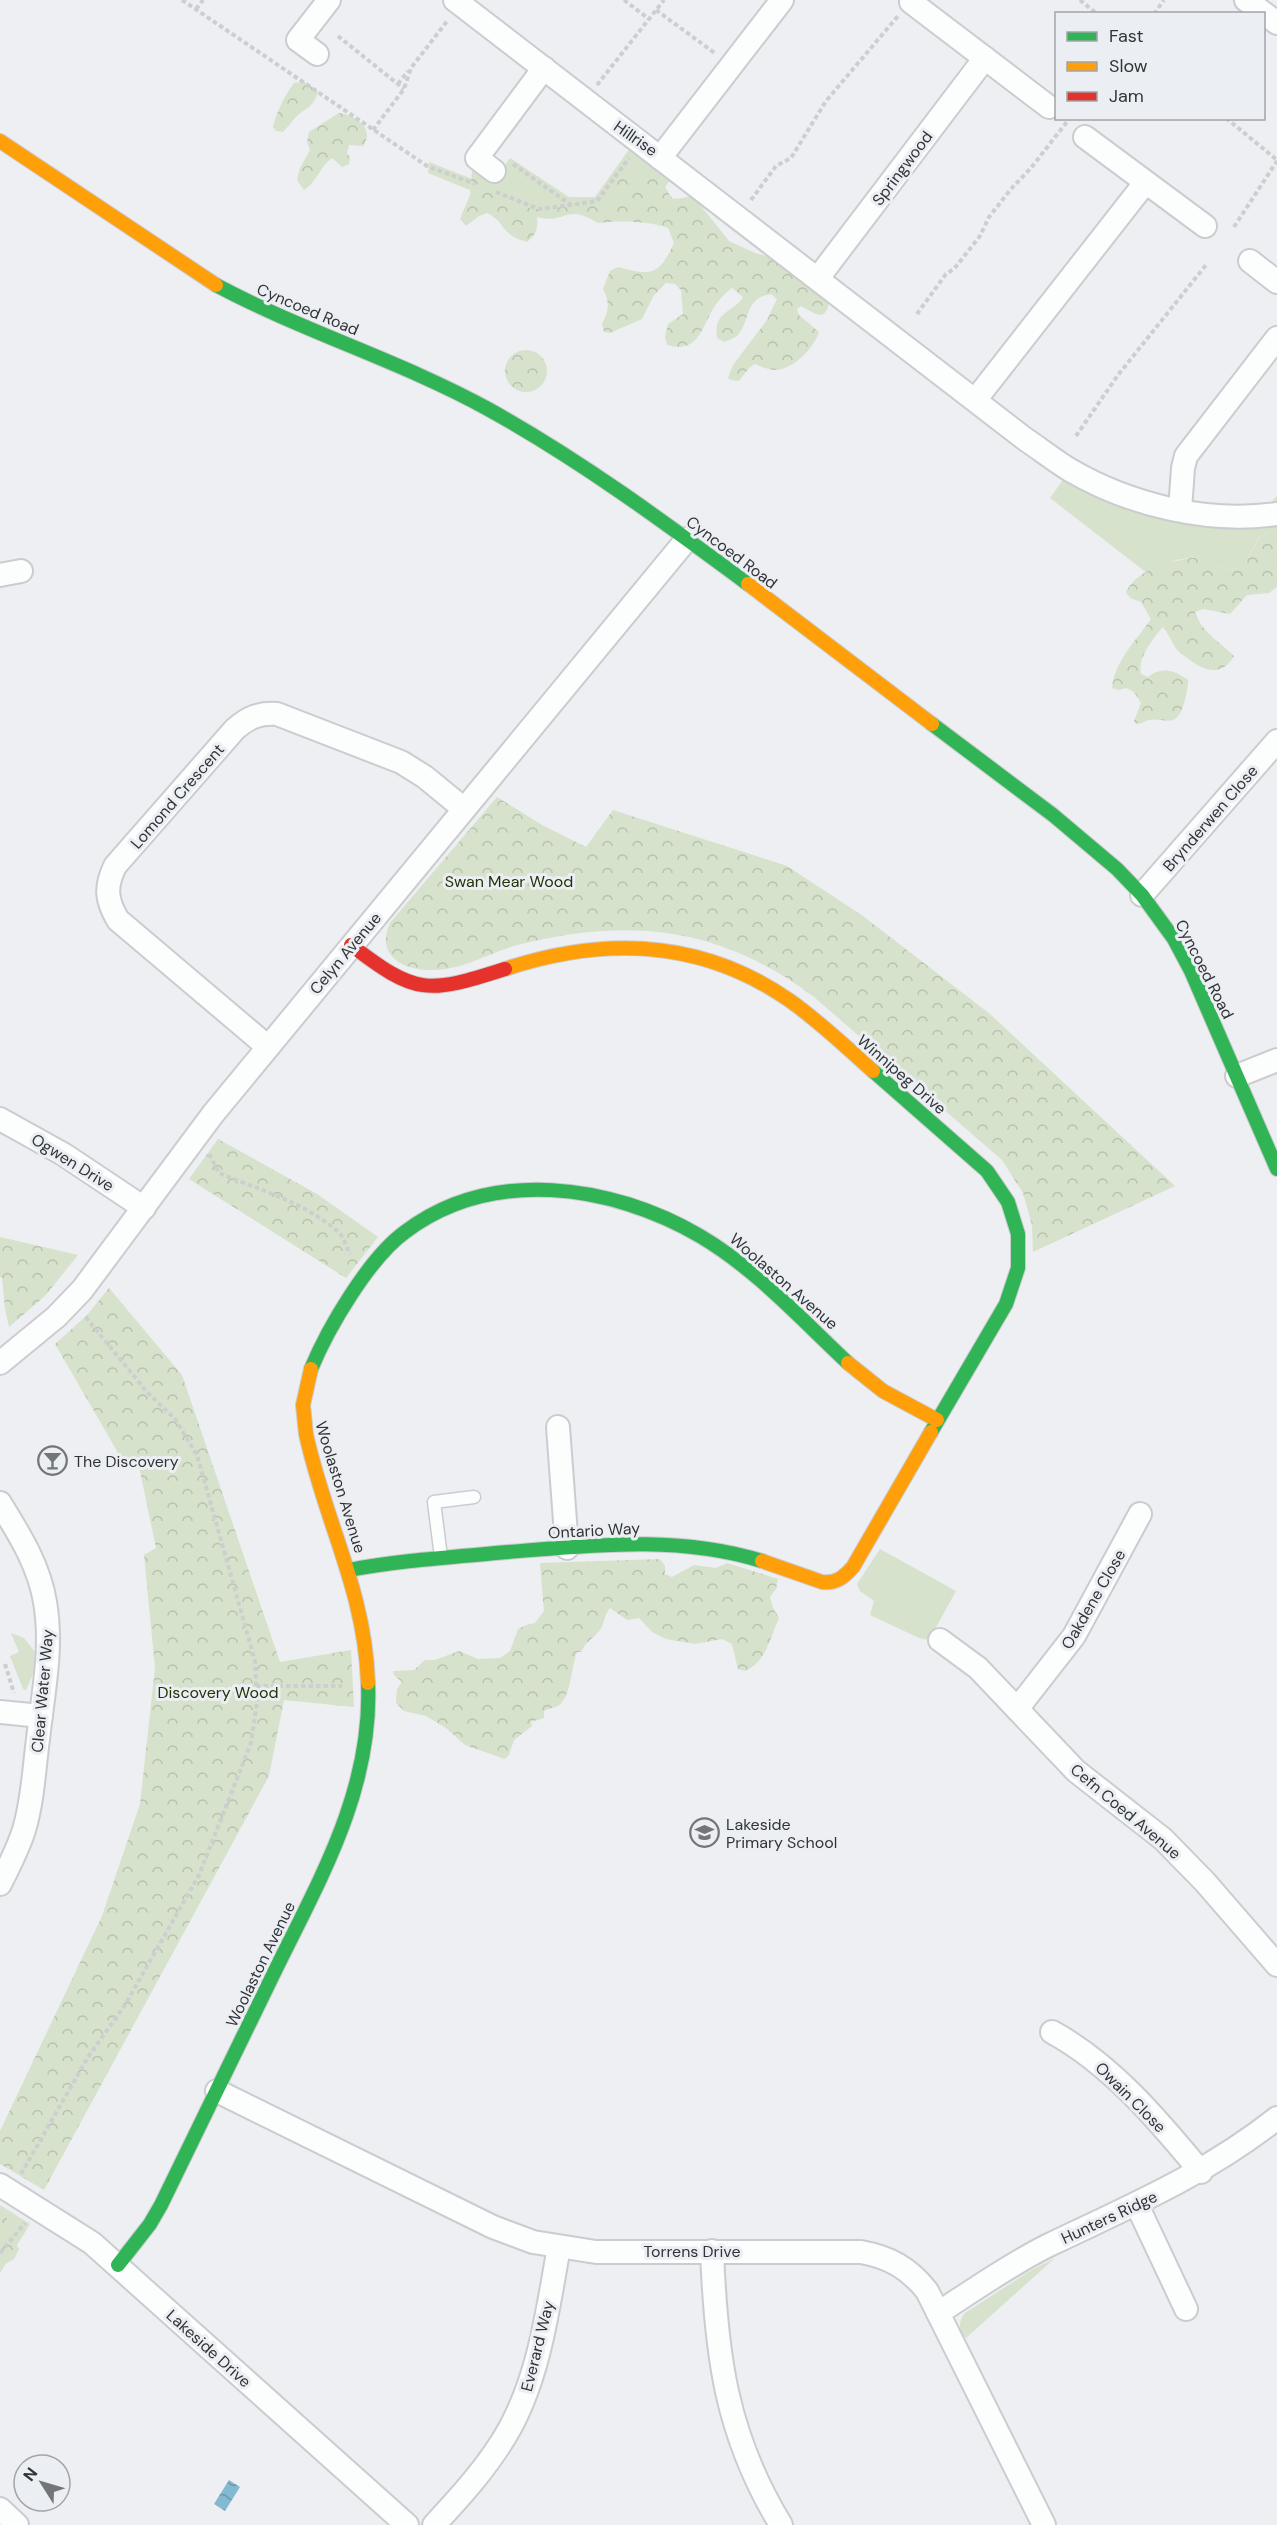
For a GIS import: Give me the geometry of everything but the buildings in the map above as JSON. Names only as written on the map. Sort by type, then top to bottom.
[{"type":"street","points":[[317,54],[298,40],[329,0]]},
{"type":"street","name":"Hillrise","points":[[458,2],[660,158],[782,0]]},
{"type":"street","points":[[1246,0],[1262,12]]},
{"type":"street","points":[[911,2],[1049,107]]},
{"type":"street","name":"Springwood","points":[[818,278],[985,58]]},
{"type":"street","points":[[493,180],[477,158],[544,68]]},
{"type":"street","points":[[1085,137],[1205,226]]},
{"type":"street","name":"Cyncoed Road","points":[[0,141],[206,280],[253,305],[388,361],[479,404],[594,474],[687,539],[1053,815],[1117,869],[1142,895],[1182,952],[1277,1169]]},
{"type":"street","points":[[660,158],[1070,470],[1133,499],[1180,510],[1228,517],[1277,514]]},
{"type":"street","points":[[976,399],[1145,183]]},
{"type":"street","points":[[1250,261],[1277,282]]},
{"type":"street","points":[[1180,510],[1186,456],[1277,338]]},
{"type":"street","name":"Celyn Avenue","points":[[0,1363],[72,1301],[268,1047],[687,539]]},
{"type":"street","name":"Lomond Crescent","points":[[268,1047],[118,920],[107,894],[109,879],[115,866],[235,729],[246,720],[262,713],[277,714],[401,762],[425,777],[464,810]]},
{"type":"street","name":"Brynderwen Close","points":[[1142,895],[1277,741]]},
{"type":"street","name":"Winnipeg Drive","points":[[351,945],[393,975],[425,986],[454,983],[569,952],[621,946],[673,951],[714,962],[754,978],[810,1015],[987,1171],[999,1185],[1015,1218],[1020,1254],[1014,1288],[853,1567],[845,1576],[836,1581]]},
{"type":"street","points":[[1238,1076],[1277,1060]]},
{"type":"street","name":"Ogwen Drive","points":[[0,1119],[63,1154],[144,1208]]},
{"type":"street","name":"Woolaston Avenue","points":[[118,2265],[150,2224],[161,2205],[340,1837],[349,1815],[360,1775],[366,1738],[368,1675],[365,1636],[349,1570],[309,1447],[303,1404],[306,1382],[317,1357],[372,1266],[393,1242],[421,1219],[472,1196],[506,1190],[532,1189],[558,1190],[608,1199],[665,1218],[693,1231],[731,1254],[877,1386],[937,1420]]},
{"type":"street","points":[[558,1427],[567,1548]]},
{"type":"street","name":"Clear Water Way","points":[[0,1503],[29,1550],[45,1600],[48,1653],[29,1813],[16,1852],[0,1884]]},
{"type":"street","name":"Oakdene Close","points":[[1017,1709],[1074,1636],[1140,1514]]},
{"type":"street","name":"Ontario Way","points":[[349,1570],[388,1563],[441,1558],[642,1544],[714,1548],[761,1560],[818,1581],[828,1583],[836,1581]]},
{"type":"street","name":"Cefn Coed Avenue","points":[[940,1640],[978,1668],[1076,1771],[1169,1845],[1277,1965]]},
{"type":"street","points":[[8,1705],[41,1716]]},
{"type":"street","name":"Owain Close","points":[[1052,2032],[1078,2047],[1116,2079],[1201,2172]]},
{"type":"street","name":"Torrens Drive","points":[[217,2091],[494,2227],[533,2242],[596,2252],[817,2251],[878,2255],[894,2262],[919,2281],[938,2313],[1044,2525]]},
{"type":"street","name":"Hunters Ridge","points":[[938,2313],[1028,2256],[1201,2172],[1277,2118]]},
{"type":"street","name":"Lakeside Drive","points":[[9,2182],[118,2265],[407,2525]]},
{"type":"street","points":[[1137,2205],[1186,2309]]},
{"type":"street","name":"Everard Way","points":[[434,2525],[474,2481],[497,2449],[523,2399],[536,2363],[559,2247]]},
{"type":"street","points":[[711,2251],[717,2344],[730,2409],[756,2482],[782,2525]]},
{"type":"street","points":[[0,2509],[17,2525]]},
{"type":"lane","points":[[441,1558],[435,1502],[474,1497]]},
{"type":"path","points":[[182,0],[427,166],[493,180],[539,209],[597,201],[640,143]]},
{"type":"path","points":[[196,9],[203,0]]},
{"type":"path","points":[[624,0],[649,19]]},
{"type":"path","points":[[585,100],[664,0]]},
{"type":"path","points":[[1080,0],[1094,12]]},
{"type":"path","points":[[398,84],[458,2]]},
{"type":"path","points":[[751,200],[776,166],[791,158],[826,101],[911,2]]},
{"type":"path","points":[[656,10],[731,65]]},
{"type":"path","points":[[338,36],[404,89]]},
{"type":"path","points":[[373,129],[404,89],[411,68]]},
{"type":"path","points":[[917,314],[946,274],[954,269],[980,236],[989,217],[1068,120]]},
{"type":"path","points":[[1228,120],[1277,160],[1234,227]]},
{"type":"path","points":[[493,180],[512,163],[570,205]]},
{"type":"path","points":[[1076,436],[1118,375],[1206,265]]},
{"type":"path","points":[[200,1133],[219,1173],[290,1202],[314,1216],[342,1236],[349,1254],[372,1266]]},
{"type":"path","points":[[9,2182],[88,2057],[125,2005],[199,1875],[251,1743],[257,1702],[255,1661],[197,1455],[175,1419],[147,1392],[72,1301]]},
{"type":"path","points":[[5,1664],[8,1705]]},
{"type":"path","points":[[256,1686],[353,1686]]},
{"type":"path","points":[[0,2253],[29,2219]]},
{"type":"green space","points":[[304,82],[318,91],[314,101],[283,132],[276,131],[273,127],[274,122],[287,93],[294,83]]},
{"type":"green space","points":[[339,113],[362,124],[367,134],[366,140],[363,146],[349,145],[347,153],[350,158],[349,164],[342,167],[332,158],[304,190],[297,180],[300,168],[310,150],[307,142],[309,132]]},
{"type":"green space","points":[[640,143],[677,171],[655,200],[541,214],[477,193],[428,173],[429,162],[490,186],[510,158],[569,197],[595,197],[628,151]]},
{"type":"green space","points":[[480,165],[497,178],[492,186],[492,194],[535,210],[551,203],[570,200],[598,202],[606,205],[615,199],[612,184],[619,176],[628,174],[639,181],[646,177],[647,171],[652,167],[673,199],[697,197],[701,206],[729,241],[755,253],[774,258],[815,286],[829,303],[825,313],[818,315],[801,306],[797,309],[799,315],[819,332],[816,338],[807,351],[788,367],[774,370],[755,364],[739,381],[731,380],[728,378],[733,365],[767,320],[777,299],[771,294],[756,300],[738,335],[724,342],[717,338],[718,322],[743,297],[732,288],[715,306],[697,338],[692,343],[677,347],[667,345],[665,336],[668,324],[683,314],[681,290],[675,284],[666,283],[654,295],[642,319],[610,333],[604,332],[602,324],[608,306],[603,289],[610,271],[618,267],[639,272],[653,271],[664,262],[674,243],[668,228],[634,222],[598,223],[579,214],[547,219],[537,217],[536,231],[527,242],[512,236],[493,216],[487,213],[466,226],[460,219],[470,195],[472,170]]},
{"type":"green space","points":[[526,350],[541,356],[547,371],[541,386],[526,392],[511,386],[505,371],[511,356]]},
{"type":"green space","points":[[1070,470],[1103,487],[1257,517],[1277,496],[1277,530],[1274,528],[1259,537],[1245,564],[1231,571],[1217,566],[1203,556],[1176,560],[1147,573],[1050,498]]},
{"type":"green space","points":[[1264,529],[1277,530],[1277,587],[1269,593],[1247,595],[1230,614],[1203,609],[1195,612],[1206,631],[1234,656],[1230,662],[1220,669],[1202,668],[1176,649],[1163,627],[1144,655],[1140,668],[1141,674],[1148,677],[1163,670],[1173,672],[1188,680],[1184,703],[1180,714],[1173,720],[1135,723],[1141,703],[1134,692],[1126,688],[1119,690],[1112,688],[1117,668],[1151,619],[1141,602],[1130,598],[1126,592],[1132,583],[1149,570],[1203,556],[1217,566],[1231,571],[1245,564]]},
{"type":"green space","name":"Swan Mear Wood","points":[[497,797],[542,825],[586,847],[613,810],[787,866],[863,916],[990,1014],[1175,1186],[1033,1252],[1032,1225],[1023,1193],[1002,1160],[814,997],[745,955],[710,942],[674,934],[638,930],[601,931],[521,944],[467,964],[445,969],[423,970],[403,964],[389,953],[386,944],[390,923]]},
{"type":"green space","points":[[218,1139],[317,1194],[378,1237],[346,1278],[189,1179]]},
{"type":"green space","points":[[0,1237],[78,1255],[45,1296],[9,1327],[0,1277]]},
{"type":"green space","name":"Discovery Wood","points":[[109,1288],[182,1375],[280,1662],[351,1650],[354,1707],[284,1700],[269,1776],[44,2190],[0,2164],[0,2131],[102,1916],[140,1804],[155,1668],[144,1555],[156,1548],[138,1462],[124,1463],[55,1344],[87,1315]]},
{"type":"green space","points":[[880,1549],[956,1591],[929,1640],[919,1638],[870,1615],[874,1601],[860,1591],[857,1584]]},
{"type":"green space","points":[[660,1559],[665,1566],[665,1574],[672,1577],[694,1565],[716,1568],[727,1563],[778,1579],[776,1589],[770,1597],[779,1618],[763,1656],[758,1662],[745,1671],[738,1669],[732,1644],[722,1639],[695,1644],[666,1639],[652,1632],[639,1618],[627,1620],[610,1608],[600,1630],[581,1652],[577,1652],[566,1696],[562,1702],[544,1711],[544,1718],[531,1722],[532,1726],[514,1740],[509,1755],[505,1759],[465,1745],[446,1728],[426,1716],[404,1711],[396,1703],[397,1689],[402,1682],[393,1671],[414,1670],[425,1660],[435,1660],[459,1651],[478,1659],[500,1658],[510,1651],[518,1629],[535,1623],[544,1611],[540,1563]]},
{"type":"green space","points":[[11,1633],[24,1638],[35,1652],[34,1672],[26,1690],[23,1689],[10,1656],[19,1652]]},
{"type":"green space","points":[[0,2205],[30,2224],[0,2273]]},
{"type":"green space","points":[[6,2217],[11,2227],[8,2231],[19,2249],[14,2259],[0,2267],[0,2220]]},
{"type":"green space","points":[[1055,2258],[966,2338],[963,2335],[960,2326],[965,2313],[1030,2271]]},
{"type":"water","points":[[229,2480],[240,2487],[225,2511],[214,2504]]},
{"type":"traffic: fast","points":[[216,285],[249,302],[421,376],[488,409],[589,470],[748,584]]},
{"type":"traffic: fast","points":[[932,724],[1053,815],[1117,869],[1142,895],[1174,939],[1191,971],[1277,1169]]},
{"type":"traffic: fast","points":[[873,1071],[987,1171],[1008,1202],[1018,1234],[1018,1268],[1006,1304],[931,1432]]},
{"type":"traffic: fast","points":[[311,1369],[339,1314],[364,1276],[391,1244],[405,1232],[439,1211],[475,1198],[513,1191],[551,1190],[590,1195],[628,1204],[665,1218],[700,1236],[721,1249],[759,1279],[848,1363]]},
{"type":"traffic: fast","points":[[349,1570],[448,1557],[636,1544],[699,1548],[762,1561]]},
{"type":"traffic: fast","points":[[118,2265],[150,2224],[161,2205],[339,1836],[352,1800],[361,1762],[367,1723],[368,1683]]},
{"type":"traffic: slow","points":[[0,141],[216,285]]},
{"type":"traffic: slow","points":[[748,584],[932,724]]},
{"type":"traffic: slow","points":[[505,969],[542,958],[579,951],[616,948],[652,949],[687,955],[722,965],[756,980],[789,1000],[822,1025],[873,1071]]},
{"type":"traffic: slow","points":[[848,1363],[883,1391],[937,1420]]},
{"type":"traffic: slow","points":[[311,1369],[303,1405],[306,1434],[360,1617],[368,1683]]},
{"type":"traffic: slow","points":[[762,1561],[822,1582],[836,1581],[843,1577],[853,1567],[931,1432]]},
{"type":"traffic: jam","points":[[351,945],[392,973],[423,985],[439,986],[457,983],[505,969]]},
{"type":"place","name":"The Discovery","points":[[53,1461]]},
{"type":"place","name":"Lakeside Primary School","points":[[705,1833]]}]
